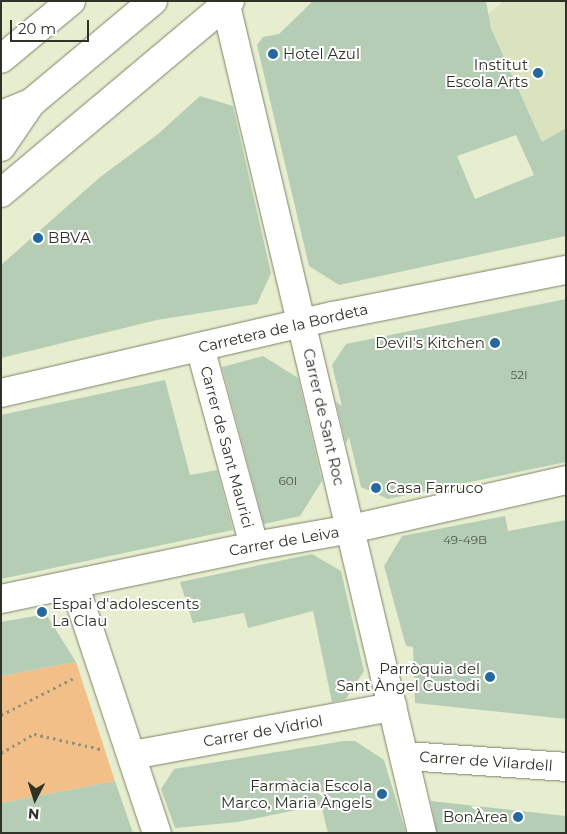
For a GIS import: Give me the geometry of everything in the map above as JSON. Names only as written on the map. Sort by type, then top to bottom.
[{"type":"street","points":[[1,59],[71,1]]},
{"type":"street","points":[[1,147],[31,103],[153,1]]},
{"type":"street","points":[[1,194],[227,3]]},
{"type":"street","name":"Carrer de Sant Roc","points":[[227,3],[406,756],[422,833]]},
{"type":"street","points":[[1,115],[31,103]]},
{"type":"street","name":"Carretera de la Bordeta","points":[[1,393],[302,324],[566,270]]},
{"type":"street","name":"Carrer de Sant Maurici","points":[[200,348],[254,546]]},
{"type":"street","name":"Carrer de Leiva","points":[[1,599],[254,546],[351,529],[566,480]]},
{"type":"street","points":[[74,584],[133,755],[157,833]]},
{"type":"street","name":"Carrer de Vidriol","points":[[133,755],[393,707]]},
{"type":"street","name":"Carrer de Vilardell","points":[[406,756],[566,767]]},
{"type":"path","points":[[1,715],[101,662]]},
{"type":"path","points":[[1,753],[34,734],[133,755]]},
{"type":"shaded area","name":"Institut Escola Arts","points":[[503,1],[566,1],[566,195],[486,16]]},
{"type":"shaded area","points":[[76,662],[115,781],[1,803],[1,676]]},
{"type":"building","points":[[313,1],[486,1],[491,28],[542,142],[566,128],[566,236],[339,285],[309,266],[257,45],[263,37],[279,34]],"holes":[[[516,135],[534,175],[475,199],[457,156]]]},
{"type":"building","points":[[200,96],[233,106],[271,273],[257,304],[157,320],[1,358],[1,265],[99,178],[158,134]]},
{"type":"building","points":[[566,299],[566,462],[388,499],[361,487],[349,437],[346,443],[336,402],[342,406],[332,365],[346,344]]},
{"type":"building","points":[[263,356],[298,378],[322,481],[300,516],[264,524],[222,367]]},
{"type":"building","points":[[165,380],[190,475],[217,470],[233,530],[1,579],[1,415]]},
{"type":"building","points":[[505,516],[508,531],[566,520],[566,719],[415,703],[413,647],[406,646],[384,566],[402,536]]},
{"type":"building","points":[[312,554],[341,571],[364,671],[346,699],[332,702],[313,611],[248,628],[244,613],[193,623],[180,582]]},
{"type":"building","points":[[46,614],[76,662],[1,676],[1,622]]},
{"type":"building","points":[[344,741],[355,741],[384,760],[406,833],[328,833],[321,805],[238,822],[175,828],[161,789],[174,769]]},
{"type":"building","points":[[115,781],[133,833],[1,833],[1,803]]},
{"type":"building","points":[[431,801],[566,816],[566,833],[437,833]]},
{"type":"place","name":"Hotel Azul","points":[[273,54]]},
{"type":"place","name":"Institut Escola Arts","points":[[538,73]]},
{"type":"place","name":"BBVA","points":[[38,238]]},
{"type":"place","name":"Devil's Kitchen","points":[[495,343]]},
{"type":"place","name":"Casa Farruco","points":[[376,488]]},
{"type":"place","name":"Espai d'adolescents La Clau","points":[[42,612]]},
{"type":"place","name":"Parròquia del Sant Àngel Custodi","points":[[490,677]]},
{"type":"place","name":"Farmàcia Escola Marco, Maria Àngels","points":[[382,794]]},
{"type":"place","name":"BonÀrea","points":[[518,817]]}]
